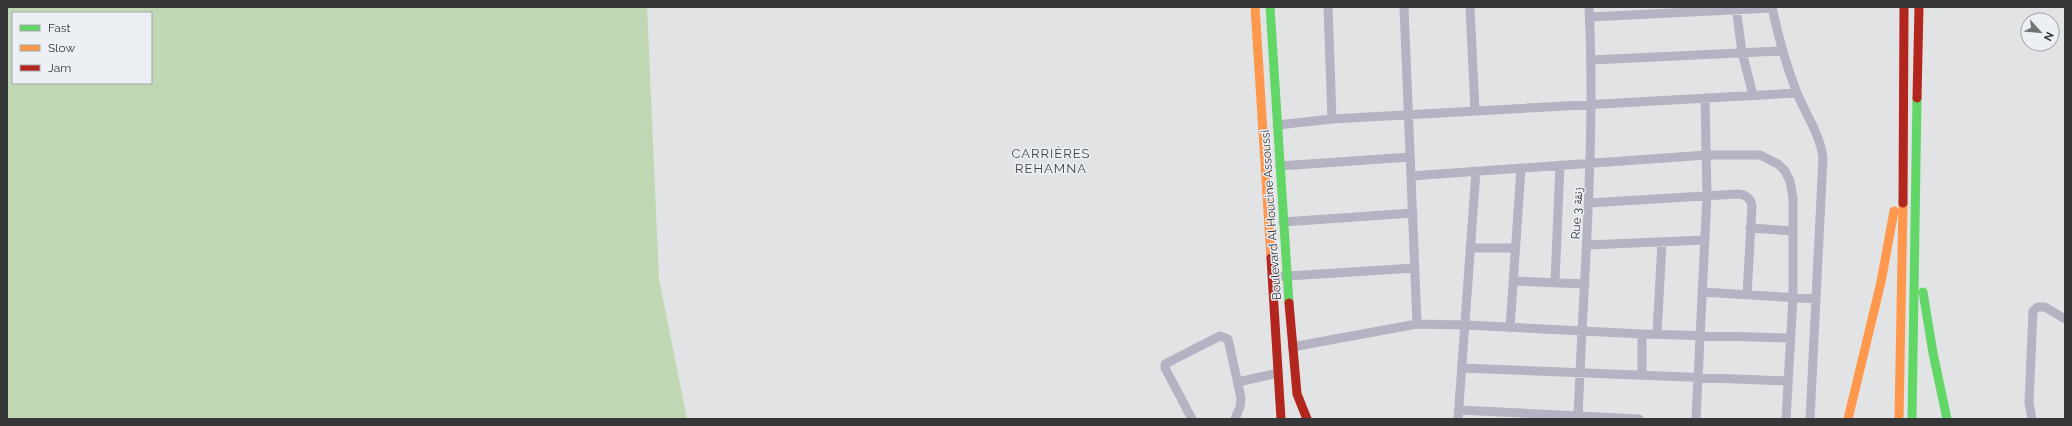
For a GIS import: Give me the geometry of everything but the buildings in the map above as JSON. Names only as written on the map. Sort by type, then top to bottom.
[{"type":"main road","name":"Boulevard Al Houcine Assoussi","points":[[1255,7],[1281,419]]},
{"type":"main road","name":"Boulevard Al Houcine Assoussi","points":[[1270,7],[1286,276],[1292,347],[1297,394],[1307,419]]},
{"type":"main road","points":[[1899,419],[1904,139],[1904,7]]},
{"type":"main road","points":[[1912,419],[1919,7]]},
{"type":"main road","points":[[1848,419],[1881,282],[1904,139]]},
{"type":"main road","points":[[1917,142],[1920,265],[1925,311],[1947,419]]},
{"type":"street","points":[[1328,7],[1332,118]]},
{"type":"street","points":[[1404,7],[1417,324]]},
{"type":"street","points":[[1470,7],[1475,111]]},
{"type":"street","name":"Rue 3 زنقة","points":[[1578,418],[1590,203],[1592,60],[1589,7]]},
{"type":"street","points":[[1590,17],[1633,11],[1772,7],[1782,50],[1797,93],[1817,133],[1822,152],[1810,419]]},
{"type":"street","points":[[1736,8],[1742,52],[1753,95]]},
{"type":"street","points":[[1592,60],[1782,50]]},
{"type":"street","points":[[1277,125],[1332,118],[1797,93]]},
{"type":"street","points":[[1696,419],[1707,196],[1705,98]]},
{"type":"street","points":[[1411,176],[1591,162],[1707,155],[1753,154],[1767,158],[1778,164],[1790,181],[1793,198],[1792,338],[1786,419]]},
{"type":"street","points":[[1280,166],[1410,157]]},
{"type":"street","points":[[1555,282],[1560,165]]},
{"type":"street","points":[[1510,328],[1521,168]]},
{"type":"street","points":[[1476,171],[1459,415],[1639,419]]},
{"type":"street","points":[[1590,203],[1740,194],[1746,196],[1751,203],[1747,295]]},
{"type":"street","points":[[1283,222],[1413,212]]},
{"type":"street","points":[[1750,228],[1793,231]]},
{"type":"street","points":[[1587,245],[1705,240]]},
{"type":"street","points":[[1657,334],[1662,242]]},
{"type":"street","points":[[1470,248],[1515,248]]},
{"type":"street","points":[[1272,277],[1415,268]]},
{"type":"street","points":[[1513,281],[1585,284]]},
{"type":"street","points":[[1702,292],[1816,299]]},
{"type":"street","points":[[2032,419],[2029,403],[2033,311],[2038,307],[2045,307],[2065,319]]},
{"type":"street","points":[[1292,347],[1417,324],[1642,334],[1792,338]]},
{"type":"street","points":[[1642,334],[1642,375]]},
{"type":"street","points":[[1192,419],[1165,368],[1167,362],[1220,336],[1225,336],[1228,339],[1238,382],[1241,403],[1235,419]]},
{"type":"street","points":[[1462,368],[1788,381]]},
{"type":"street","points":[[1238,382],[1278,373]]},
{"type":"green space","points":[[7,7],[647,7],[659,279],[687,419],[7,419]]},
{"type":"traffic: fast","points":[[1270,7],[1289,303]]},
{"type":"traffic: fast","points":[[1912,419],[1917,98]]},
{"type":"traffic: fast","points":[[1923,292],[1933,353],[1947,419]]},
{"type":"traffic: slow","points":[[1255,7],[1271,258]]},
{"type":"traffic: slow","points":[[1899,419],[1903,203]]},
{"type":"traffic: slow","points":[[1848,419],[1881,282],[1894,211]]},
{"type":"traffic: jam","points":[[1903,203],[1904,7]]},
{"type":"traffic: jam","points":[[1917,98],[1919,7]]},
{"type":"traffic: jam","points":[[1271,258],[1281,419]]},
{"type":"traffic: jam","points":[[1289,303],[1297,394],[1307,419]]},
{"type":"district","name":"CARRIÈRES REHAMNA","points":[[1051,160]]}]
